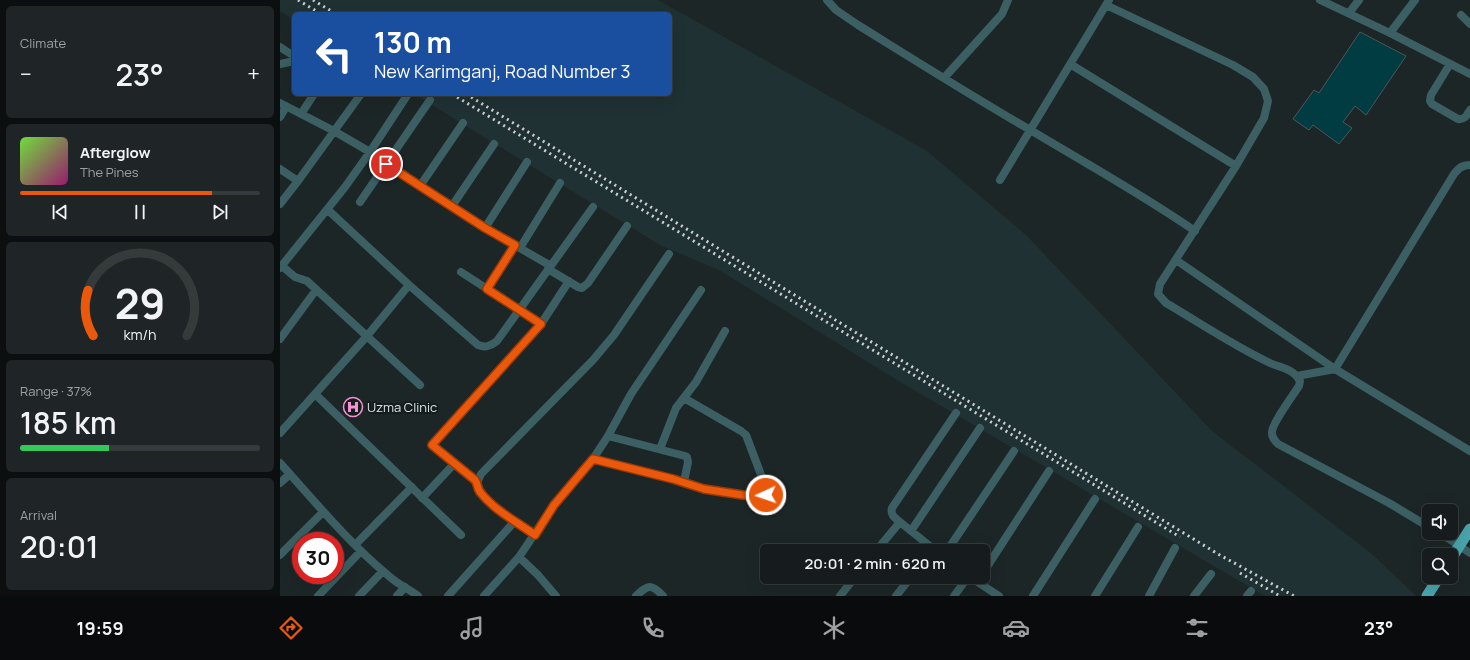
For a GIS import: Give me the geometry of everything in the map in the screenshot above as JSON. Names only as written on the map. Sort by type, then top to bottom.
[{"type":"highway","points":[[1458,548],[1470,529]]},
{"type":"highway","points":[[1427,596],[1435,584]]},
{"type":"street","points":[[828,0],[836,10],[858,25],[1031,131],[1138,194],[1195,231]]},
{"type":"street","points":[[944,78],[1002,14],[1008,0]]},
{"type":"street","points":[[1320,0],[1390,33],[1470,74]]},
{"type":"street","points":[[1349,13],[1359,0]]},
{"type":"street","points":[[1390,33],[1415,0]]},
{"type":"street","points":[[1000,180],[1108,3],[1233,65],[1253,77],[1264,89],[1268,101],[1264,118],[1236,166],[1160,284],[1158,294],[1160,298],[1258,357],[1292,371],[1297,376],[1300,381],[1299,386],[1274,424],[1271,432],[1273,439],[1278,444],[1389,503],[1422,523]]},
{"type":"street","points":[[1461,15],[1470,24]]},
{"type":"street","points":[[280,47],[292,55]]},
{"type":"street","points":[[280,64],[292,61]]},
{"type":"street","points":[[1070,64],[1236,166]]},
{"type":"street","points":[[1450,64],[1430,101],[1432,104],[1458,119],[1465,118],[1470,110]]},
{"type":"street","points":[[301,114],[313,96]]},
{"type":"street","points":[[280,204],[360,96]]},
{"type":"street","points":[[407,96],[370,152],[328,210],[281,267],[295,277],[307,281],[420,384]]},
{"type":"street","points":[[360,202],[430,100]]},
{"type":"street","points":[[280,117],[283,105],[334,131],[370,152],[386,164],[485,228],[517,246],[578,287],[582,288],[585,286],[627,226]]},
{"type":"street","points":[[420,186],[463,123]]},
{"type":"street","points":[[452,206],[494,144]]},
{"type":"street","points":[[485,228],[527,162]]},
{"type":"street","points":[[1297,376],[1335,368],[1454,174],[1465,165],[1470,165]]},
{"type":"street","points":[[280,169],[298,181]]},
{"type":"street","points":[[487,289],[560,183]]},
{"type":"street","points":[[328,210],[409,285],[478,344],[485,347],[491,346],[497,341],[593,206]]},
{"type":"street","points":[[477,483],[481,474],[593,360],[614,335],[669,254]]},
{"type":"street","points":[[1176,260],[1335,368],[1470,451]]},
{"type":"street","points":[[461,272],[541,324]]},
{"type":"street","points":[[535,535],[489,501],[479,490],[477,483],[432,445],[541,324],[568,281]]},
{"type":"street","points":[[280,433],[367,336],[409,285]]},
{"type":"street","points":[[280,339],[316,290]]},
{"type":"street","points":[[484,596],[519,557],[554,505],[593,459],[608,436],[631,394],[701,290]]},
{"type":"street","points":[[660,449],[676,408],[696,382],[725,331]]},
{"type":"street","points":[[315,394],[461,535]]},
{"type":"street","points":[[593,459],[684,482],[704,489],[762,498],[766,495],[758,466],[746,435],[684,398]]},
{"type":"street","points":[[927,544],[892,516],[891,512],[892,508],[956,413]]},
{"type":"street","points":[[911,531],[980,428]]},
{"type":"street","points":[[608,436],[687,457],[688,462],[684,482]]},
{"type":"street","points":[[952,544],[1014,451]]},
{"type":"street","points":[[280,463],[323,512],[358,548],[398,583],[418,596]]},
{"type":"street","points":[[422,498],[454,464]]},
{"type":"street","points":[[990,562],[1050,471]]},
{"type":"street","points":[[280,483],[290,474]]},
{"type":"street","points":[[318,596],[412,487]]},
{"type":"street","points":[[1033,596],[1095,499]]},
{"type":"street","points":[[280,555],[323,512]]},
{"type":"street","points":[[448,596],[515,521]]},
{"type":"street","points":[[882,544],[900,522]]},
{"type":"street","points":[[1095,596],[1138,527]]},
{"type":"street","points":[[1450,540],[1470,553]]},
{"type":"street","points":[[1149,596],[1175,548]]},
{"type":"street","points":[[519,557],[538,575],[556,596]]},
{"type":"street","points":[[359,596],[383,570]]},
{"type":"street","points":[[1194,596],[1211,574]]},
{"type":"street","points":[[840,596],[849,584]]},
{"type":"street","points":[[896,596],[905,584]]},
{"type":"street","points":[[954,596],[963,584]]},
{"type":"street","points":[[985,584],[999,596]]},
{"type":"street","points":[[636,596],[645,588],[649,587],[658,591],[663,596]]},
{"type":"street","points":[[397,596],[405,588]]},
{"type":"shaded area","points":[[280,0],[658,0],[927,151],[1026,235],[1212,431],[1372,554],[1416,596],[1265,596],[897,380],[719,270],[660,245],[417,96],[672,96],[672,12],[292,12],[292,19],[280,11]]},
{"type":"building","points":[[1360,32],[1406,56],[1366,115],[1355,106],[1343,122],[1352,128],[1339,144],[1313,125],[1309,130],[1293,119],[1314,90],[1319,93]]},
{"type":"building","points":[[355,398],[362,405],[350,416],[343,409]]},
{"type":"railway","points":[[298,0],[318,12]]},
{"type":"railway","points":[[313,0],[333,12]]},
{"type":"railway","points":[[455,96],[1180,537]]},
{"type":"railway","points":[[469,96],[1218,554],[1294,596]]},
{"type":"railway","points":[[1240,573],[1280,596]]},
{"type":"place","name":"Uzma Clinic","points":[[353,407]]},
{"type":"route","points":[[386,164],[485,228],[515,245],[487,289],[541,324],[432,445],[475,480],[479,490],[489,501],[535,535],[554,505],[593,459],[673,479],[704,489],[762,498],[766,495]]}]
